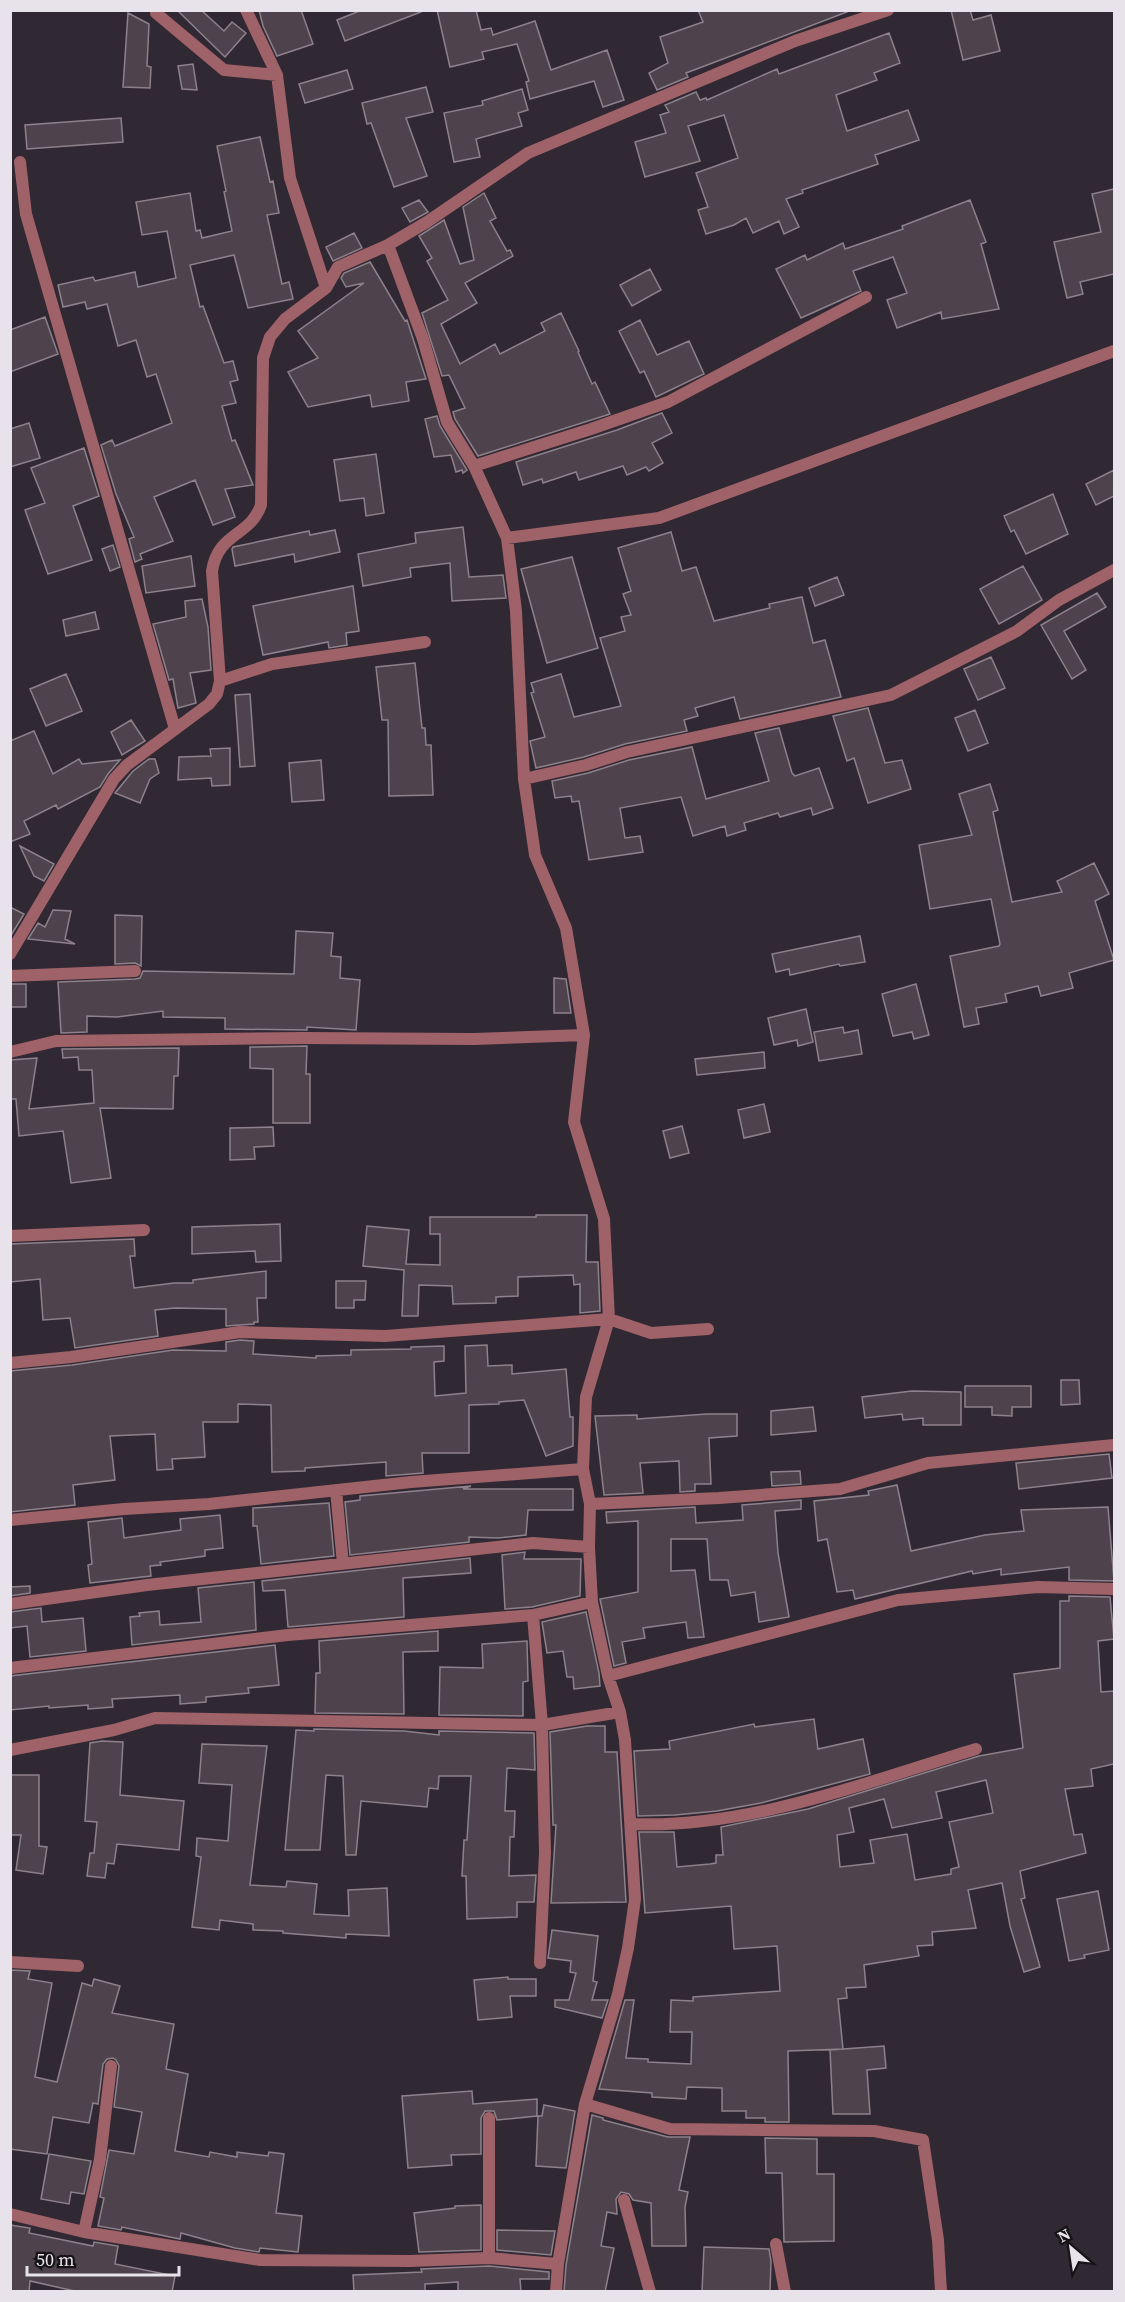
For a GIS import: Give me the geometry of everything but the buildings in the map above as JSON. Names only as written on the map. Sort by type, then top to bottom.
[{"type":"street","points":[[246,10],[277,75],[290,178],[326,288]]},
{"type":"street","points":[[10,954],[114,779],[128,765],[209,704],[217,694],[220,681],[212,571],[214,558],[221,546],[251,524],[257,517],[261,506],[263,358],[270,337],[285,319],[326,288],[338,267],[388,245],[427,222],[528,153],[795,41],[888,10]]},
{"type":"street","points":[[156,13],[224,70],[277,75]]},
{"type":"street","points":[[20,162],[26,214],[175,729]]},
{"type":"street","points":[[388,245],[423,339],[447,422],[474,466],[507,538],[516,611],[524,779],[535,855],[566,928],[584,1035],[574,1122],[604,1219],[609,1319],[586,1397],[584,1469],[590,1504],[592,1602],[625,1740],[635,1899],[618,1994],[585,2104],[558,2264],[556,2292]]},
{"type":"street","points":[[474,466],[668,402],[866,297]]},
{"type":"street","points":[[507,538],[659,518],[1114,351]]},
{"type":"street","points":[[524,779],[586,765],[627,752],[891,695],[1017,630],[1059,600],[1114,570]]},
{"type":"street","points":[[220,681],[272,664],[425,642]]},
{"type":"street","points":[[10,976],[135,971]]},
{"type":"street","points":[[10,1052],[56,1041],[303,1038],[474,1039],[584,1035]]},
{"type":"street","points":[[10,1236],[144,1230]]},
{"type":"street","points":[[10,1363],[71,1357],[240,1332],[385,1336],[609,1319],[651,1333],[708,1329]]},
{"type":"street","points":[[590,1504],[840,1489],[928,1463],[1114,1445]]},
{"type":"street","points":[[10,1520],[584,1469]]},
{"type":"street","points":[[336,1490],[343,1564]]},
{"type":"street","points":[[10,1604],[147,1585],[533,1543],[590,1546]]},
{"type":"street","points":[[608,1676],[898,1600],[1038,1587],[1114,1588]]},
{"type":"street","points":[[10,1668],[288,1635],[533,1616],[592,1602]]},
{"type":"street","points":[[533,1616],[542,1725],[545,1852],[540,1963]]},
{"type":"street","points":[[10,1750],[114,1730],[155,1718],[542,1725],[620,1712]]},
{"type":"street","points":[[632,1824],[654,1825],[737,1817],[847,1789],[976,1749]]},
{"type":"street","points":[[10,1962],[78,1966]]},
{"type":"street","points":[[84,2232],[100,2158],[111,2066]]},
{"type":"street","points":[[585,2104],[670,2129],[874,2131],[923,2140],[938,2240],[941,2292]]},
{"type":"street","points":[[489,2118],[489,2258]]},
{"type":"street","points":[[624,2200],[650,2292]]},
{"type":"street","points":[[10,2214],[84,2232],[260,2260],[410,2261],[489,2258],[558,2264]]},
{"type":"street","points":[[776,2244],[785,2292]]}]
